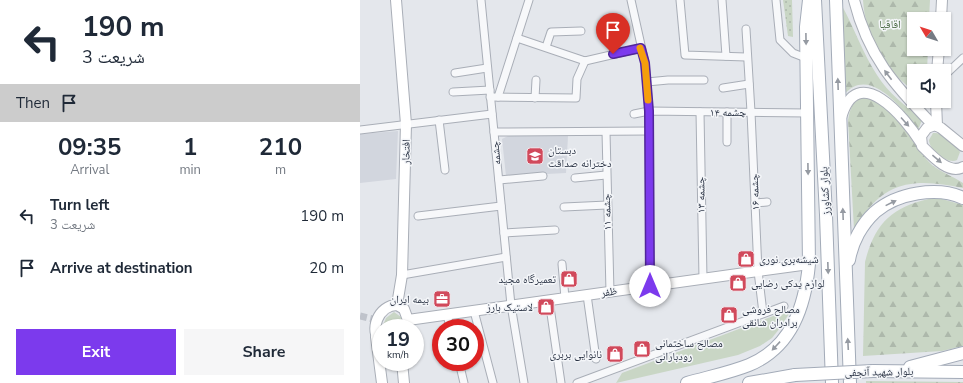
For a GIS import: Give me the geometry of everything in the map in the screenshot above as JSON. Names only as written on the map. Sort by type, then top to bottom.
[{"type":"main road","points":[[687,383],[750,364],[772,350],[788,333],[799,316],[805,295],[809,264],[806,27],[809,0]]},
{"type":"main road","name":"بلوار کشاورز","points":[[815,0],[826,199],[832,383]]},
{"type":"main road","name":"بلوار کشاورز","points":[[836,0],[845,280],[850,383]]},
{"type":"main road","points":[[845,280],[852,245],[865,224],[876,212],[905,197],[923,193],[942,193],[963,198]]},
{"type":"main road","points":[[897,371],[963,353]]},
{"type":"main road","name":"بلوار شهید آنجفی","points":[[749,383],[795,376],[873,371],[963,372]]},
{"type":"street","name":"افتخار","points":[[396,0],[406,124],[402,275],[397,305]]},
{"type":"street","name":"چشمه","points":[[483,0],[488,68],[493,95],[492,114],[511,306],[524,383]]},
{"type":"street","points":[[493,95],[517,38],[529,0]]},
{"type":"street","points":[[631,0],[645,63],[649,111],[650,286]]},
{"type":"street","points":[[680,0],[685,55],[746,57]]},
{"type":"street","points":[[722,0],[726,56]]},
{"type":"street","points":[[776,0],[780,40],[793,53],[806,58]]},
{"type":"street","points":[[854,0],[860,21],[876,58],[888,77],[907,94]]},
{"type":"street","points":[[941,12],[942,0]]},
{"type":"street","name":"چشمه ۱۶","points":[[746,29],[746,57],[751,112],[758,271],[763,313]]},
{"type":"street","points":[[546,48],[551,32],[581,31]]},
{"type":"street","points":[[517,38],[585,61],[641,48]]},
{"type":"street","points":[[951,69],[963,58]]},
{"type":"street","points":[[453,92],[535,98],[576,98],[577,79],[585,61]]},
{"type":"street","points":[[455,73],[488,68]]},
{"type":"street","points":[[535,98],[536,80]]},
{"type":"street","points":[[647,82],[668,80],[704,80]]},
{"type":"street","points":[[723,88],[749,84]]},
{"type":"street","points":[[840,124],[844,110],[852,96],[862,92],[876,95],[886,103],[909,127],[925,149],[948,168],[961,170]]},
{"type":"street","points":[[920,108],[935,125],[963,146]]},
{"type":"street","points":[[935,125],[936,108]]},
{"type":"street","name":"چشمه ۱۴","points":[[634,114],[649,111],[807,113]]},
{"type":"street","name":"چشمه ۱۳","points":[[700,112],[703,279]]},
{"type":"street","points":[[727,112],[728,142]]},
{"type":"street","points":[[360,130],[492,114]]},
{"type":"street","points":[[439,120],[445,170]]},
{"type":"street","points":[[921,143],[923,133],[935,125]]},
{"type":"street","points":[[494,132],[649,131]]},
{"type":"street","name":"چشمه ۱۱","points":[[606,132],[610,292]]},
{"type":"street","points":[[575,178],[606,175]]},
{"type":"street","points":[[499,180],[543,176]]},
{"type":"street","points":[[755,203],[767,202]]},
{"type":"street","points":[[564,207],[607,205]]},
{"type":"street","points":[[418,216],[501,206]]},
{"type":"street","points":[[504,233],[555,230]]},
{"type":"street","points":[[402,275],[506,257]]},
{"type":"street","points":[[562,264],[565,298]]},
{"type":"street","name":"ظفر","points":[[424,320],[447,314],[809,264]]},
{"type":"street","points":[[587,295],[596,359]]},
{"type":"street","points":[[549,300],[561,383]]},
{"type":"street","points":[[378,319],[380,314],[388,307],[397,305],[404,309],[407,319]]},
{"type":"street","points":[[577,383],[599,380],[763,313],[784,306]]},
{"type":"street","points":[[474,311],[492,383]]},
{"type":"street","points":[[447,314],[448,319]]},
{"type":"street","points":[[381,371],[382,383]]},
{"type":"street","points":[[403,371],[404,383]]},
{"type":"street","points":[[461,371],[464,383]]},
{"type":"shaded area","points":[[398,131],[396,179],[360,183],[360,134]]},
{"type":"shaded area","name":"دبستان دخترانه صداقت","points":[[508,136],[568,136],[566,173],[506,176],[502,139]]},
{"type":"green space","points":[[783,0],[792,0],[793,37],[788,36]]},
{"type":"green space","name":"اقاقیا","points":[[863,0],[930,0],[929,12],[907,12],[907,56],[928,56],[927,64],[907,64],[907,85],[894,73],[878,51],[872,39]]},
{"type":"green space","points":[[841,4],[881,82],[907,108],[922,120],[918,130],[895,102],[875,87],[864,85],[854,87],[844,95]]},
{"type":"green space","points":[[862,97],[873,100],[892,114],[929,162],[936,168],[963,183],[963,188],[925,183],[902,186],[891,190],[880,197],[868,209],[854,230],[848,120],[852,106]]},
{"type":"green space","points":[[933,133],[945,136],[955,145],[960,152],[957,160],[953,161],[944,159],[935,152],[929,140]]},
{"type":"green space","points":[[929,199],[942,199],[963,205],[963,346],[942,351],[863,356],[865,262],[873,238],[879,228],[894,213],[916,202]]},
{"type":"green space","points":[[792,309],[772,338],[760,346],[738,355],[616,383],[622,373]]},
{"type":"green space","points":[[394,312],[401,317],[401,319],[386,318]]},
{"type":"green space","points":[[866,381],[963,382],[963,383],[866,383]]},
{"type":"tunnel","points":[[360,316],[373,319]]},
{"type":"slow traffic","points":[[640,48],[645,63],[648,100]]},
{"type":"place","name":"دبستان دخترانه صداقت","points":[[535,156]]},
{"type":"place","name":"شیشه‌بری نوری","points":[[746,259]]},
{"type":"place","name":"تعمیرگاه مجید","points":[[569,279]]},
{"type":"place","name":"لوازم یدکی رضایی","points":[[738,283]]},
{"type":"place","name":"بیمه ایران","points":[[442,299]]},
{"type":"place","name":"لاستیک بارز","points":[[546,307]]},
{"type":"place","name":"مصالح فروشی برادران شانقی","points":[[729,315]]},
{"type":"place","name":"مصالح ساختمانی رودبارانی","points":[[642,349]]},
{"type":"place","name":"نانوایی بربری","points":[[615,354]]},
{"type":"route","points":[[613,54],[641,48],[645,63],[649,111],[650,286]]}]
